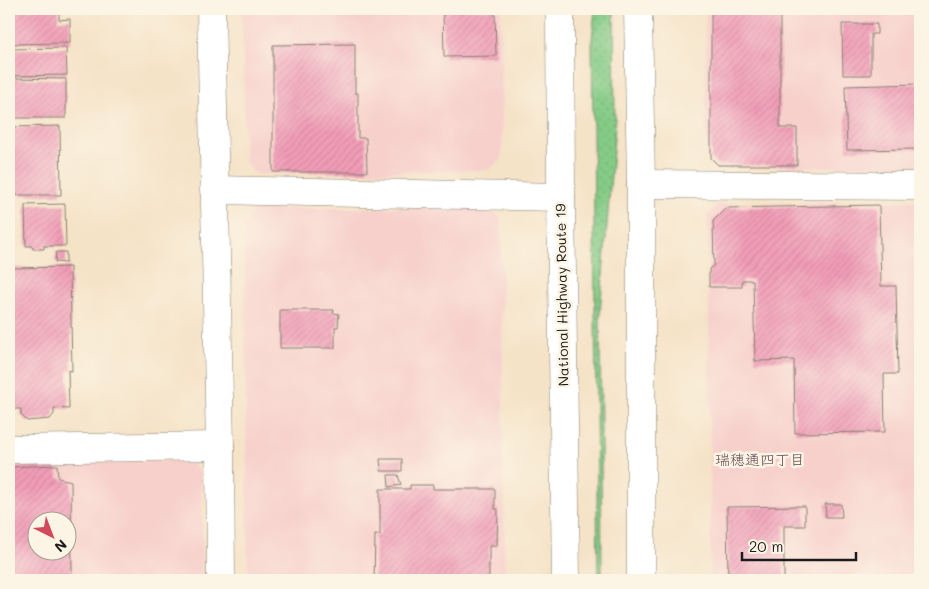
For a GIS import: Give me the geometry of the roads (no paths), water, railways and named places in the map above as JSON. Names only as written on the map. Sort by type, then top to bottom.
[{"type":"main road","points":[[211,9],[221,580]]},
{"type":"main road","name":"National Highway Route 19","points":[[560,9],[566,580]]},
{"type":"main road","points":[[638,9],[641,184],[641,580]]},
{"type":"main road","points":[[641,184],[920,186]]},
{"type":"main road","points":[[214,190],[561,197]]},
{"type":"main road","points":[[9,449],[220,446]]},
{"type":"district","name":"瑞穂通四丁目","points":[[760,460]]}]
